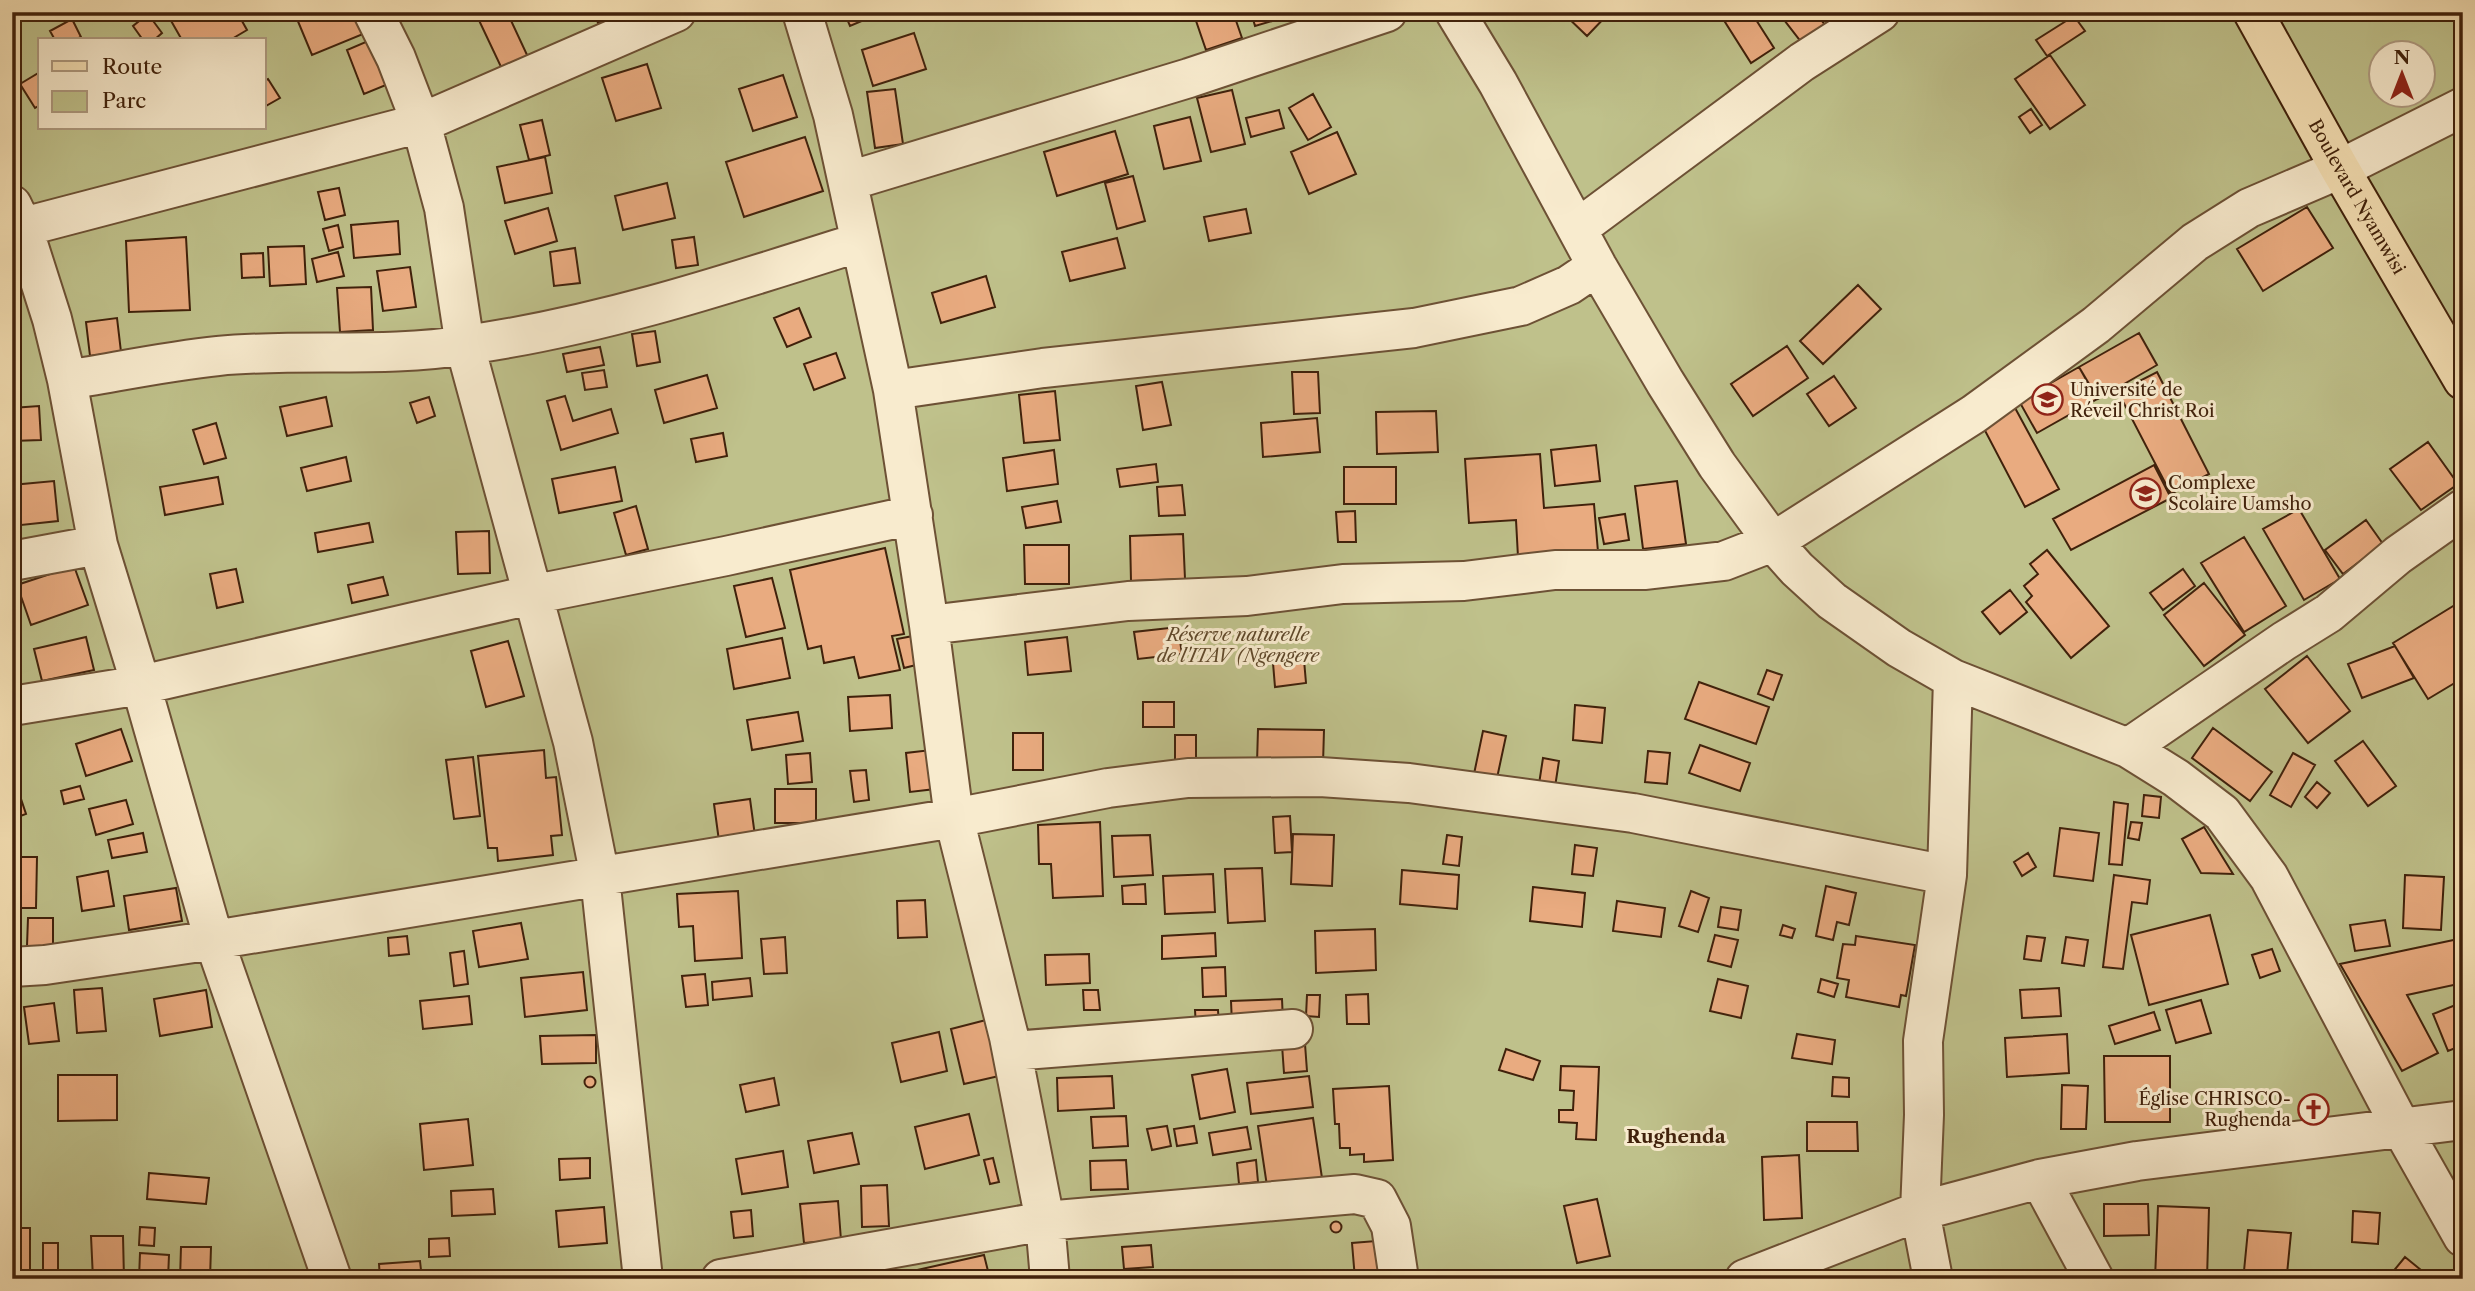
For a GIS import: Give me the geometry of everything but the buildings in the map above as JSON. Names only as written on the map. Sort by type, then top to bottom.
[{"type":"main road","name":"Boulevard Nyamwisi","points":[[2253,12],[2340,169],[2463,380]]},
{"type":"street","points":[[373,12],[396,58],[421,123],[444,208],[465,346],[573,742],[600,877],[643,1279]]},
{"type":"street","points":[[332,1279],[214,940],[98,545],[67,380],[52,319],[16,221],[421,123],[676,12]]},
{"type":"street","points":[[803,12],[849,181],[893,390],[929,625],[954,818],[1012,1051],[1045,1221],[1050,1279]]},
{"type":"street","points":[[849,181],[1189,78],[1387,12]]},
{"type":"street","points":[[1455,12],[1498,83],[1597,266],[1717,465],[1773,542],[1797,569],[1832,601],[1899,648],[1953,679],[2128,748],[2176,778],[2222,813],[2269,877],[2402,1129],[2463,1237]]},
{"type":"street","points":[[1577,229],[1802,62],[1880,12]]},
{"type":"street","points":[[929,625],[1128,601],[1247,596],[1343,584],[1464,581],[1555,570],[1646,570],[1724,561],[1773,542],[1974,414],[2096,325],[2195,242],[2249,208],[2340,169],[2463,107]]},
{"type":"street","points":[[67,380],[218,356],[465,346],[565,327],[710,289],[860,242]]},
{"type":"street","points":[[893,390],[1043,368],[1414,328],[1521,306],[1569,285],[1597,266]]},
{"type":"street","points":[[2128,748],[2329,613],[2398,555],[2463,509]]},
{"type":"street","points":[[12,706],[141,685],[531,594],[726,556],[913,514]]},
{"type":"street","points":[[12,561],[98,545]]},
{"type":"street","points":[[1933,1279],[1920,1211],[1924,1115],[1923,1041],[1947,876],[1953,679]]},
{"type":"street","points":[[12,967],[45,965],[214,940],[954,818],[1108,788],[1188,779],[1320,777],[1409,783],[1633,813],[1947,876]]},
{"type":"street","points":[[1012,1051],[1293,1029]]},
{"type":"street","points":[[1745,1279],[1920,1211],[2040,1179],[2137,1161],[2463,1120]]},
{"type":"street","points":[[2040,1179],[2094,1279]]},
{"type":"street","points":[[721,1279],[1045,1221],[1355,1194],[1377,1199],[1391,1226],[1399,1279]]},
{"type":"green space","name":"Réserve naturelle de l'ITAV (Ngengere","points":[[12,12],[2463,12],[2463,1279],[12,1279]]},
{"type":"place","name":"Université de Réveil Christ Roi","points":[[2047,400]]},
{"type":"place","name":"Complexe Scolaire Uamsho","points":[[2145,493]]},
{"type":"place","name":"Église CHRISCO- Rughenda","points":[[2314,1109]]},
{"type":"district","name":"Rughenda","points":[[1676,1136]]}]
